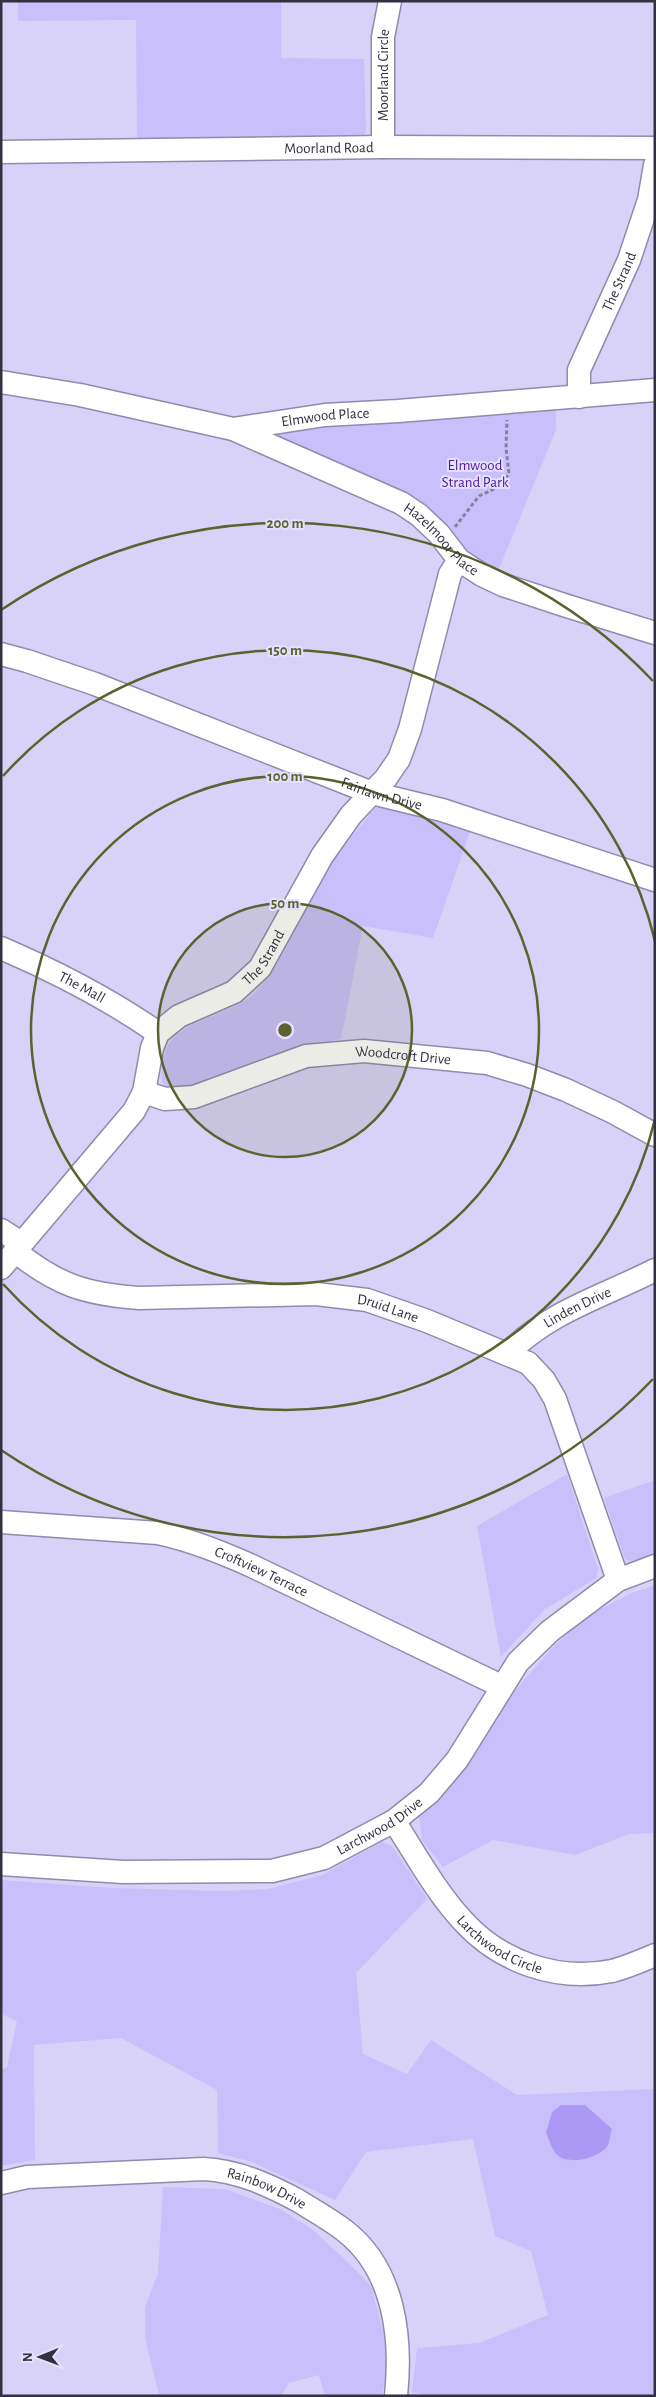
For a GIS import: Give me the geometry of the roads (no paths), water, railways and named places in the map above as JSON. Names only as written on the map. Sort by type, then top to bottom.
[{"type":"street","name":"Moorland Circle","points":[[383,147],[383,37],[390,1]]},
{"type":"street","name":"Moorland Road","points":[[1,152],[383,147],[655,148]]},
{"type":"street","name":"The Strand","points":[[579,397],[580,370],[629,260],[649,200],[655,165]]},
{"type":"street","name":"Elmwood Place","points":[[1,382],[80,395],[233,429],[326,415],[655,390]]},
{"type":"street","name":"Hazelmoor Place","points":[[233,429],[401,503],[419,514],[452,551],[482,575],[503,584],[655,633]]},
{"type":"street","name":"The Strand","points":[[158,1033],[179,1016],[234,992],[260,968],[322,856],[351,815],[372,793],[399,758],[410,729],[450,574],[452,551]]},
{"type":"street","name":"Fairlawn Drive","points":[[1,654],[27,660],[95,684],[372,793],[442,810],[655,880]]},
{"type":"street","name":"The Mall","points":[[1,948],[43,966],[117,1004],[158,1033]]},
{"type":"street","points":[[1,1268],[123,1126],[144,1092],[152,1048],[158,1033]]},
{"type":"street","name":"Woodcroft Drive","points":[[144,1092],[165,1098],[194,1097],[306,1056],[348,1051],[382,1052],[487,1064],[527,1075],[590,1100],[655,1135]]},
{"type":"street","name":"Druid Lane","points":[[1,1230],[18,1247],[29,1262],[66,1285],[94,1293],[138,1298],[316,1294],[352,1298],[390,1307],[528,1364],[544,1380],[555,1399],[618,1580]]},
{"type":"street","name":"Linden Drive","points":[[507,1354],[540,1325],[597,1295],[655,1270]]},
{"type":"street","name":"Croftview Terrace","points":[[1,1522],[158,1533],[196,1543],[213,1549],[342,1609],[501,1686]]},
{"type":"street","name":"Larchwood Drive","points":[[1,1864],[123,1872],[272,1871],[324,1858],[394,1821],[429,1793],[457,1760],[501,1686],[518,1662],[550,1630],[618,1580],[655,1566]]},
{"type":"street","name":"Larchwood Circle","points":[[394,1821],[462,1920],[481,1938],[509,1956],[530,1966],[576,1973],[612,1971],[655,1955]]},
{"type":"street","name":"Rainbow Drive","points":[[1,2183],[27,2177],[204,2169],[226,2170],[243,2175],[281,2192],[346,2232],[364,2250],[380,2273],[394,2313],[398,2335],[399,2365],[396,2396]]},
{"type":"park label","name":"Elmwood Strand Park","points":[[475,474]]}]
